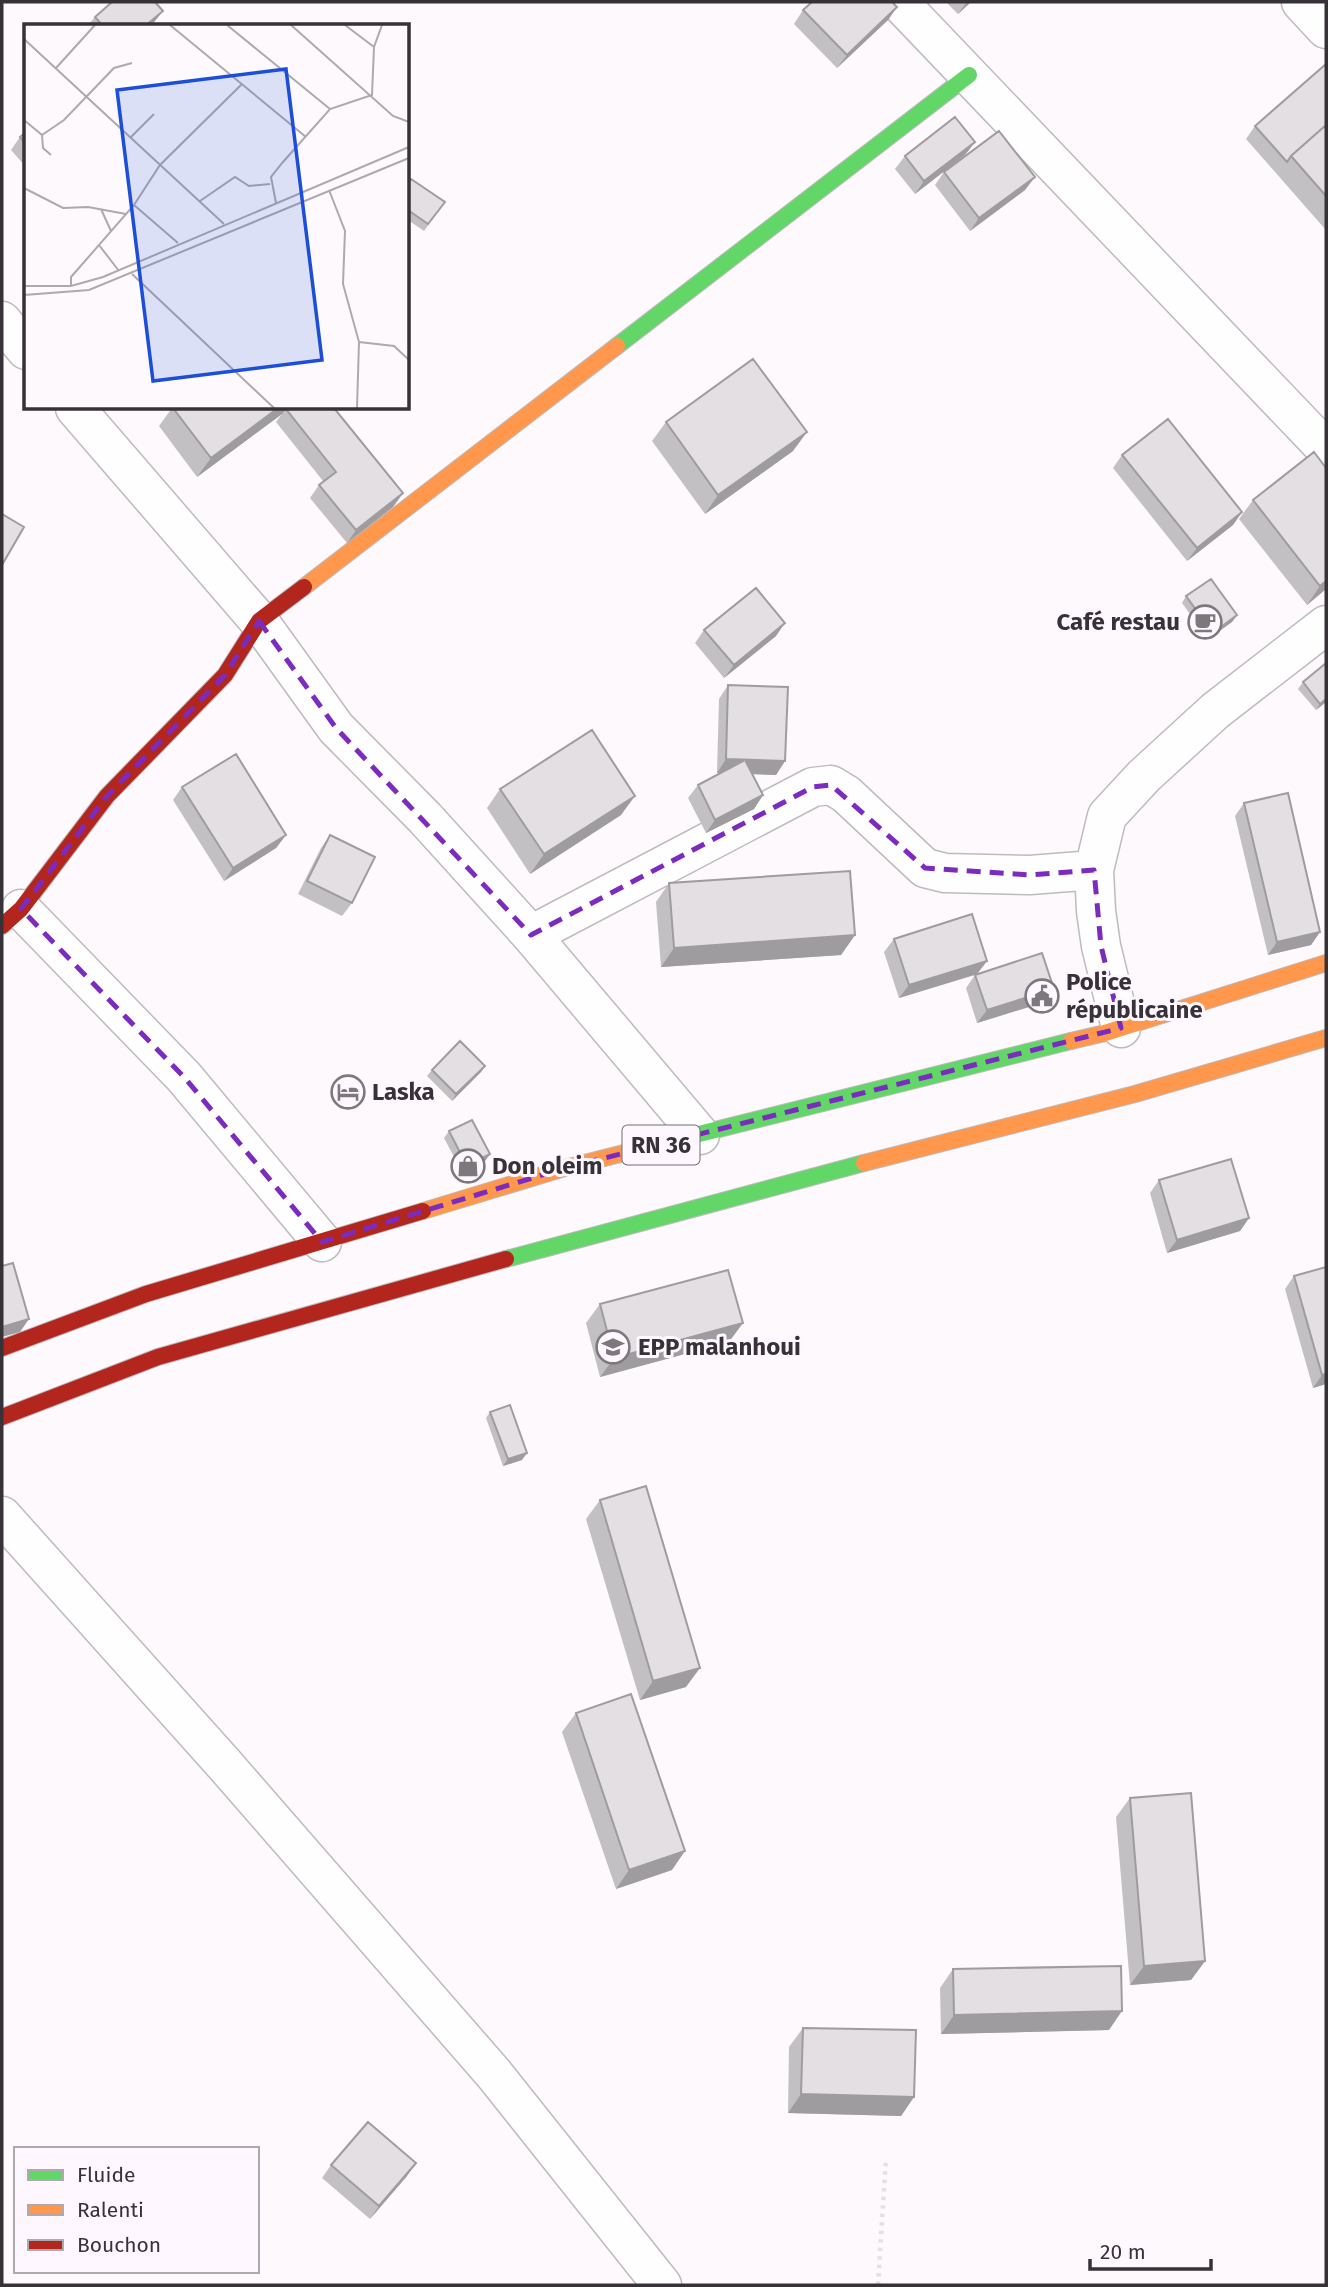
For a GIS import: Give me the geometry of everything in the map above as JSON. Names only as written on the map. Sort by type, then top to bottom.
[{"type":"main road","points":[[11,918],[107,796],[225,675],[259,621],[969,75]]},
{"type":"main road","name":"RN 36","points":[[2,1348],[146,1294],[565,1168],[1121,1028],[1326,963]]},
{"type":"main road","points":[[2,1417],[158,1357],[363,1297],[736,1196],[1135,1094],[1326,1038]]},
{"type":"street","points":[[899,2],[1326,449]]},
{"type":"street","points":[[1301,2],[1326,29]]},
{"type":"street","points":[[2,321],[24,348]]},
{"type":"street","points":[[77,410],[259,621],[336,729],[425,818],[531,934],[700,1135]]},
{"type":"street","points":[[1121,1028],[1101,946],[1096,911],[1094,870],[1107,816],[1144,776],[1215,711],[1326,625]]},
{"type":"street","points":[[531,934],[813,787],[831,785],[845,794],[925,868],[945,873],[1030,875],[1094,870]]},
{"type":"street","points":[[11,918],[184,1077],[322,1242]]},
{"type":"street","points":[[2,1516],[225,1765],[494,2074],[662,2285]]},
{"type":"path","points":[[878,2285],[886,2158]]},
{"type":"highlighted area","points":[[259,621],[336,728],[531,935],[813,787],[831,785],[925,868],[1030,875],[1094,870],[1101,946],[1121,1028],[565,1168],[322,1242],[184,1077],[21,909],[107,796],[225,675]]},
{"type":"building","points":[[112,2],[155,2],[163,11],[147,24],[101,24],[95,17]]},
{"type":"building","points":[[812,2],[892,2],[897,7],[847,55],[803,10]]},
{"type":"building","points":[[1326,64],[1326,125],[1287,162],[1255,126]]},
{"type":"building","points":[[955,117],[975,142],[924,181],[905,156]]},
{"type":"building","points":[[1326,125],[1326,196],[1291,156]]},
{"type":"building","points":[[999,131],[1035,177],[979,218],[944,172]]},
{"type":"building","points":[[410,181],[445,202],[428,224],[410,211]]},
{"type":"building","points":[[753,359],[807,432],[718,495],[666,422]]},
{"type":"building","points":[[175,410],[275,410],[211,458]]},
{"type":"building","points":[[287,410],[336,410],[403,493],[356,530],[319,485],[336,472]]},
{"type":"building","points":[[1168,419],[1242,512],[1197,548],[1122,455]]},
{"type":"building","points":[[1314,452],[1326,468],[1326,581],[1320,586],[1253,500]]},
{"type":"building","points":[[2,514],[24,527],[2,565]]},
{"type":"building","points":[[1211,579],[1237,615],[1213,633],[1186,596]]},
{"type":"building","points":[[756,588],[785,623],[734,665],[704,630]]},
{"type":"building","points":[[1326,663],[1326,699],[1320,704],[1303,682]]},
{"type":"building","points":[[728,685],[788,687],[785,761],[726,759]]},
{"type":"building","points":[[592,730],[635,796],[544,854],[500,789]]},
{"type":"building","points":[[236,754],[286,835],[233,868],[182,787]]},
{"type":"building","points":[[745,760],[763,795],[715,820],[698,785]]},
{"type":"building","points":[[1288,793],[1320,932],[1277,942],[1244,803]]},
{"type":"building","points":[[330,835],[375,857],[352,903],[307,881]]},
{"type":"building","points":[[850,871],[855,935],[674,948],[669,883]]},
{"type":"building","points":[[972,914],[987,961],[909,985],[894,939]]},
{"type":"building","points":[[1042,953],[1054,989],[987,1010],[975,975]]},
{"type":"building","points":[[460,1041],[485,1066],[456,1094],[432,1070]]},
{"type":"building","points":[[472,1120],[490,1154],[467,1166],[449,1131]]},
{"type":"building","points":[[1231,1159],[1249,1218],[1177,1240],[1159,1180]]},
{"type":"building","points":[[13,1263],[29,1319],[2,1327],[2,1266]]},
{"type":"building","points":[[1326,1267],[1326,1374],[1322,1375],[1294,1276]]},
{"type":"building","points":[[728,1270],[743,1323],[614,1358],[600,1304]]},
{"type":"building","points":[[510,1405],[527,1453],[508,1459],[490,1412]]},
{"type":"building","points":[[646,1486],[700,1668],[653,1681],[600,1500]]},
{"type":"building","points":[[631,1694],[685,1851],[629,1870],[576,1713]]},
{"type":"building","points":[[1191,1793],[1205,1961],[1144,1966],[1130,1798]]},
{"type":"building","points":[[1121,1966],[1122,2011],[954,2015],[953,1969]]},
{"type":"building","points":[[803,2028],[916,2030],[914,2097],[801,2094]]},
{"type":"building","points":[[368,2122],[416,2163],[379,2206],[331,2165]]},
{"type":"traffic: fast","points":[[617,346],[969,75]]},
{"type":"traffic: fast","points":[[679,1139],[1071,1041]]},
{"type":"traffic: fast","points":[[506,1259],[864,1163]]},
{"type":"traffic: slow","points":[[304,587],[617,346]]},
{"type":"traffic: slow","points":[[1071,1041],[1105,1033],[1326,963]]},
{"type":"traffic: slow","points":[[864,1163],[1135,1094],[1326,1038]]},
{"type":"traffic: slow","points":[[423,1211],[565,1168],[679,1139]]},
{"type":"traffic: jam","points":[[2,926],[21,909],[107,796],[225,675],[259,621],[304,587]]},
{"type":"traffic: jam","points":[[2,1348],[146,1294],[423,1211]]},
{"type":"traffic: jam","points":[[2,1417],[158,1357],[506,1259]]},
{"type":"place","name":"Café restau","points":[[1205,622]]},
{"type":"place","name":"Police républicaine","points":[[1042,996]]},
{"type":"place","name":"Laska","points":[[348,1092]]},
{"type":"place","name":"Don oleim","points":[[468,1166]]},
{"type":"place","name":"EPP malanhoui","points":[[613,1347]]}]
